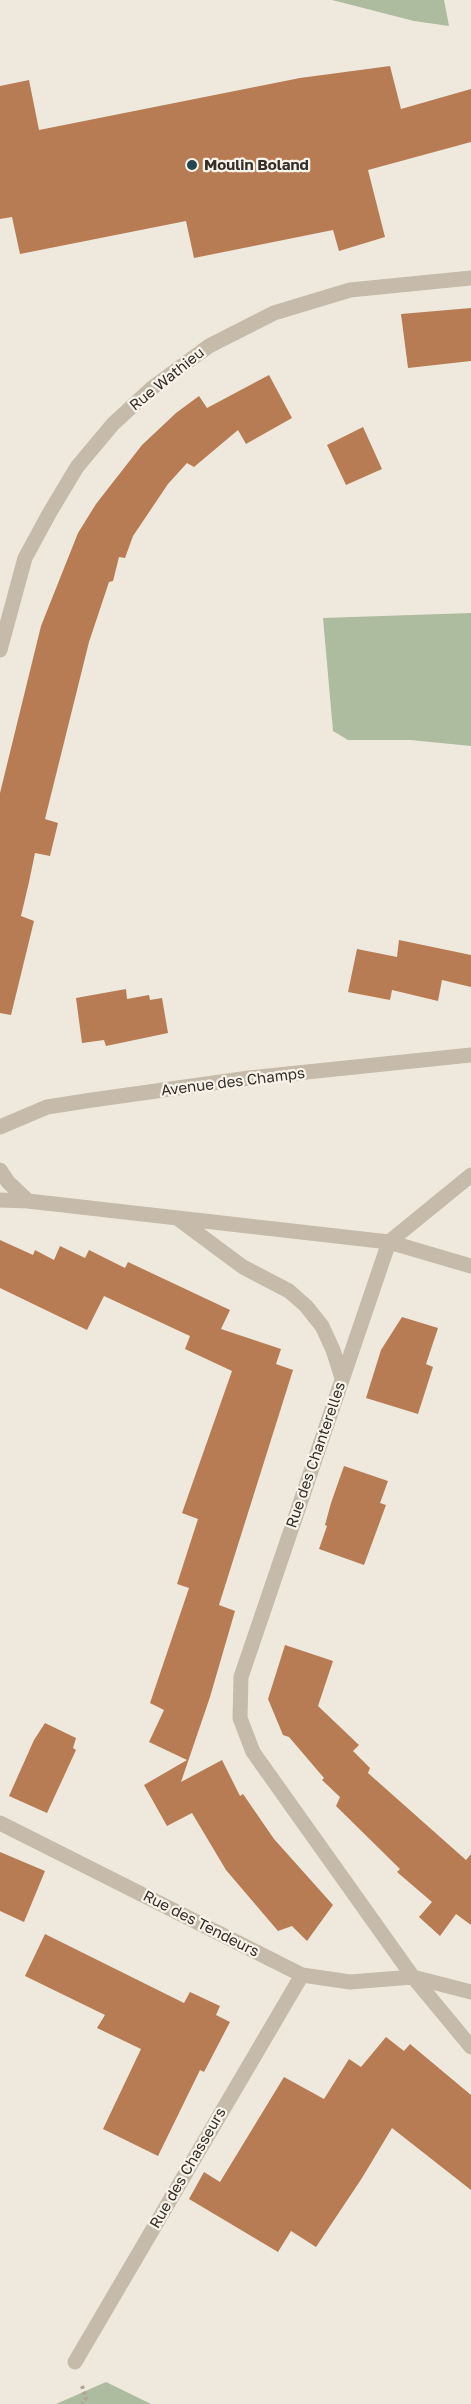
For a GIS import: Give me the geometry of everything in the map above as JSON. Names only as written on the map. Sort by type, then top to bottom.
[{"type":"street","name":"Rue Wathieu","points":[[0,650],[25,558],[50,512],[77,468],[113,424],[152,388],[209,346],[274,314],[350,290],[471,278]]},
{"type":"street","name":"Avenue des Champs","points":[[5,1125],[47,1107],[249,1078],[471,1055]]},
{"type":"street","points":[[0,1138],[5,1125]]},
{"type":"street","points":[[0,1170],[8,1182],[28,1201]]},
{"type":"street","points":[[389,1242],[471,1175]]},
{"type":"street","points":[[0,1184],[28,1201]]},
{"type":"street","points":[[0,1200],[28,1201],[389,1242],[471,1266]]},
{"type":"street","points":[[177,1218],[243,1267],[289,1292],[306,1306],[322,1326],[342,1378]]},
{"type":"street","name":"Rue des Chanterelles","points":[[389,1242],[241,1677],[240,1718],[252,1752],[413,1977],[471,2047]]},
{"type":"street","name":"Rue des Tendeurs","points":[[0,1823],[302,1975],[350,1982],[413,1977]]},
{"type":"street","name":"Rue des Chasseurs","points":[[75,2362],[302,1975]]},
{"type":"street","points":[[413,1977],[471,1992]]},
{"type":"green space","points":[[332,0],[444,0],[449,26],[414,21]]},
{"type":"green space","points":[[471,613],[471,746],[410,740],[348,740],[333,731],[323,618]]},
{"type":"green space","points":[[106,2382],[151,2404],[56,2404]]},
{"type":"building","name":"Moulin Boland","points":[[390,66],[401,109],[471,89],[471,142],[368,170],[385,237],[339,251],[333,230],[194,258],[186,221],[20,254],[12,217],[0,219],[0,86],[29,80],[39,130],[300,78]]},
{"type":"building","points":[[471,308],[471,361],[408,368],[401,314]]},
{"type":"building","points":[[269,375],[292,418],[246,444],[238,430],[194,467],[187,463],[168,484],[133,536],[125,558],[119,557],[113,581],[109,582],[89,642],[45,819],[58,823],[50,856],[35,853],[21,916],[34,921],[11,1015],[0,1013],[0,793],[41,626],[78,533],[96,504],[142,445],[176,413],[199,396],[207,408]]},
{"type":"building","points":[[363,427],[382,469],[346,485],[327,445]]},
{"type":"building","points":[[399,940],[471,955],[471,987],[442,980],[438,1001],[392,990],[390,1000],[348,992],[357,949],[397,957]]},
{"type":"building","points":[[126,989],[127,999],[149,995],[150,1000],[162,998],[168,1033],[106,1046],[104,1040],[82,1043],[76,998]]},
{"type":"building","points":[[0,1240],[33,1255],[35,1250],[54,1260],[60,1246],[85,1258],[89,1250],[125,1268],[128,1262],[230,1310],[221,1329],[281,1349],[276,1364],[293,1370],[219,1605],[235,1611],[210,1697],[181,1782],[222,1760],[240,1796],[243,1794],[274,1839],[333,1905],[307,1941],[292,1926],[278,1931],[226,1870],[192,1813],[167,1826],[144,1785],[187,1760],[149,1742],[164,1710],[150,1703],[189,1588],[177,1584],[198,1519],[182,1513],[232,1371],[185,1349],[190,1336],[104,1296],[87,1330],[0,1288]]},
{"type":"building","points":[[402,1317],[438,1328],[426,1364],[433,1367],[418,1414],[366,1398],[381,1350]]},
{"type":"building","points":[[344,1466],[388,1481],[380,1503],[386,1505],[364,1565],[319,1549]]},
{"type":"building","points":[[285,1645],[333,1661],[318,1706],[359,1745],[353,1751],[370,1768],[368,1773],[466,1860],[471,1854],[471,1925],[456,1914],[440,1936],[419,1917],[432,1902],[397,1872],[400,1869],[336,1806],[340,1797],[322,1780],[324,1778],[289,1737],[283,1735],[268,1699]]},
{"type":"building","points":[[45,1723],[76,1738],[73,1748],[76,1750],[47,1813],[9,1796],[34,1740]]},
{"type":"building","points":[[0,1852],[45,1871],[24,1922],[0,1911]]},
{"type":"building","points":[[45,1934],[184,2003],[190,1992],[220,2006],[216,2015],[230,2022],[204,2072],[200,2070],[158,2156],[103,2129],[141,2049],[97,2028],[105,2015],[25,1976]]},
{"type":"building","points":[[386,2037],[404,2051],[410,2044],[471,2095],[471,2190],[392,2128],[316,2247],[291,2231],[278,2252],[189,2199],[204,2172],[220,2182],[284,2077],[324,2099],[349,2059],[361,2067]]},
{"type":"place","name":"Moulin Boland","points":[[192,165]]}]
